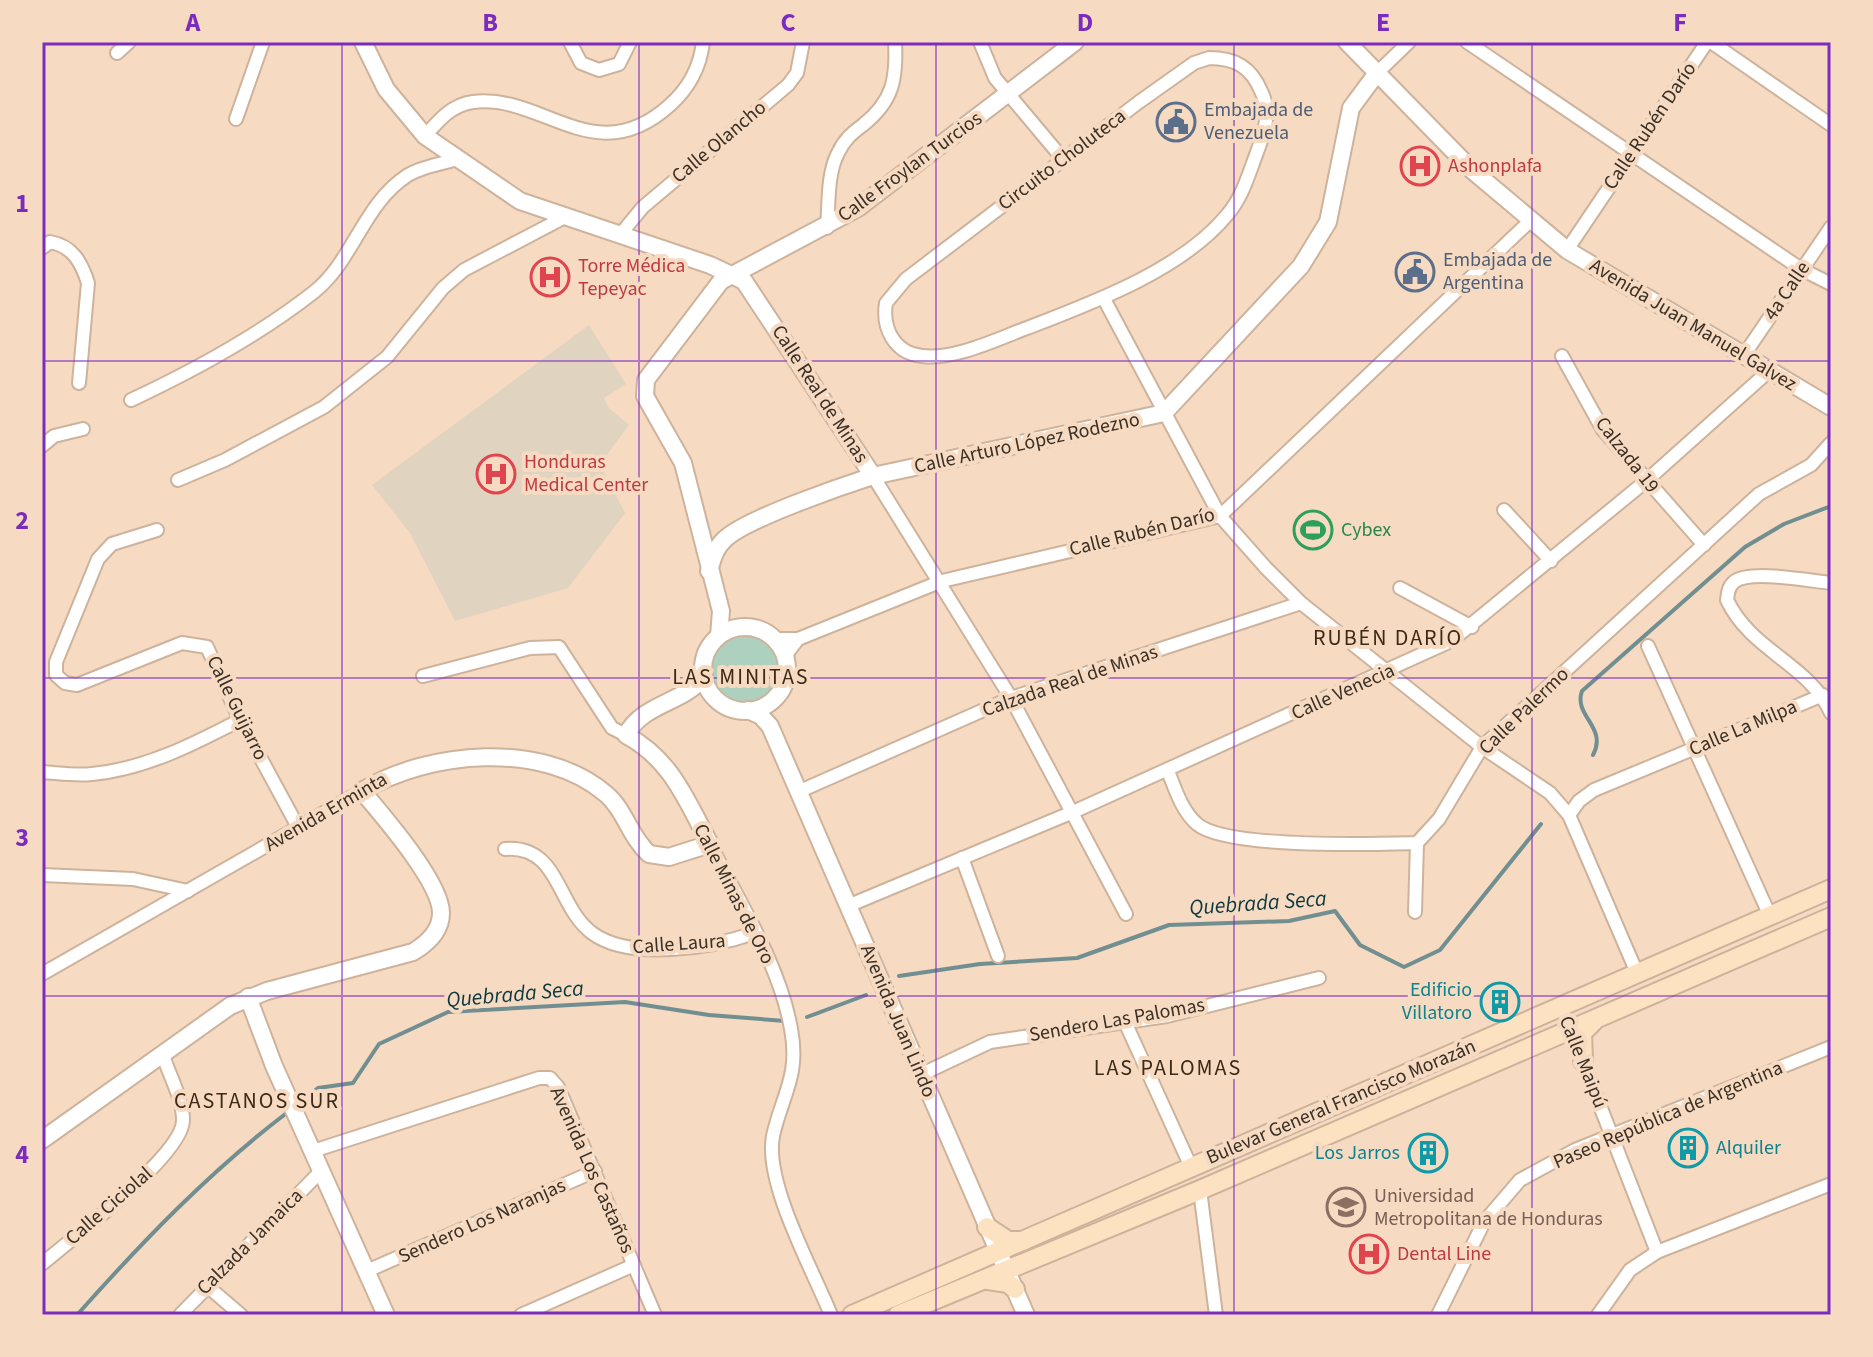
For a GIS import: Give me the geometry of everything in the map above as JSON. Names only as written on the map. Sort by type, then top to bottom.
[{"type":"main road","name":"Bulevar General Francisco Morazán","points":[[852,1315],[1831,889]]},
{"type":"main road","name":"Bulevar General Francisco Morazán","points":[[898,1315],[1200,1190],[1831,917]]},
{"type":"main road","points":[[1583,1061],[1582,1033],[1595,1019]]},
{"type":"main road","points":[[976,1261],[985,1252],[987,1227],[1008,1241],[1023,1241]]},
{"type":"main road","points":[[985,1280],[998,1279],[1015,1289]]},
{"type":"street","points":[[117,53],[129,42]]},
{"type":"street","points":[[236,119],[263,42]]},
{"type":"street","name":"Calle Real de Minas","points":[[363,42],[386,89],[425,136],[454,160],[520,201],[733,274],[751,288],[942,581],[1011,698],[1126,914]]},
{"type":"street","points":[[570,42],[581,63],[599,70],[619,64],[630,42]]},
{"type":"street","points":[[425,136],[445,114],[474,102],[513,106],[569,128],[625,130],[658,115],[684,90],[697,68],[703,42]]},
{"type":"street","name":"Calle Olancho","points":[[619,236],[651,200],[788,85],[797,73],[803,42]]},
{"type":"street","points":[[827,228],[836,155],[847,138],[880,112],[892,92],[897,75],[895,42]]},
{"type":"street","points":[[980,42],[995,78],[1063,159]]},
{"type":"street","name":"Calle Froylan Turcios","points":[[733,274],[827,228],[1075,42]]},
{"type":"street","name":"Avenida Juan Manuel Galvez","points":[[1347,42],[1473,171],[1567,250],[1831,407]]},
{"type":"street","name":"Calle Arturo López Rodezno","points":[[732,533],[873,476],[1164,413],[1301,266],[1319,240],[1328,222],[1351,108],[1377,73],[1409,42]]},
{"type":"street","points":[[1467,42],[1801,269],[1831,284]]},
{"type":"street","points":[[1709,42],[1831,125]]},
{"type":"street","name":"Calle Rubén Darío","points":[[1567,250],[1709,42]]},
{"type":"street","name":"Circuito Choluteca","points":[[1209,58],[1238,62],[1257,82],[1264,97],[1267,113],[1265,131],[1243,191],[1227,216],[1199,241],[1104,299],[948,353],[922,356],[906,351],[886,329],[884,314],[890,293],[1063,159],[1194,63],[1209,58]]},
{"type":"street","points":[[131,400],[216,359],[314,292],[331,276],[374,206],[388,190],[411,173],[454,160]]},
{"type":"street","points":[[178,480],[225,460],[324,407],[387,357],[443,288],[464,270],[563,218]]},
{"type":"street","name":"Calle Rubén Darío","points":[[775,639],[798,639],[942,581],[1220,516],[1530,221]]},
{"type":"street","name":"4a Calle","points":[[1744,355],[1831,227]]},
{"type":"street","points":[[42,248],[50,242],[63,245],[83,267],[88,283],[79,383]]},
{"type":"street","points":[[686,259],[706,280],[705,300]]},
{"type":"street","points":[[719,636],[721,611],[683,463],[645,396],[644,386],[705,300],[733,274]]},
{"type":"street","points":[[1104,299],[1220,516],[1301,603],[1482,747],[1550,793],[1569,815],[1637,973]]},
{"type":"street","name":"Calzada 19","points":[[1562,356],[1603,430],[1704,545]]},
{"type":"street","name":"Calle Venecia","points":[[850,905],[1168,771],[1388,672],[1472,627],[1646,481],[1770,370]]},
{"type":"street","points":[[42,446],[54,436],[83,429]]},
{"type":"street","name":"Calle Palermo","points":[[1417,843],[1439,819],[1482,747],[1759,494],[1811,465],[1831,443]]},
{"type":"street","points":[[1504,510],[1551,561]]},
{"type":"street","points":[[695,519],[713,537],[732,533]]},
{"type":"street","name":"Calle Guijarro","points":[[157,530],[112,544],[98,559],[56,662],[56,675],[65,683],[77,685],[182,643],[207,647],[240,720],[298,827]]},
{"type":"street","points":[[709,571],[715,551],[732,533]]},
{"type":"street","name":"Calle La Milpa","points":[[1569,815],[1594,790],[1823,695],[1803,674],[1763,647],[1745,629],[1727,600],[1729,588],[1736,580],[1752,576],[1831,583]]},
{"type":"street","points":[[1400,588],[1472,627]]},
{"type":"street","name":"Calzada Real de Minas","points":[[800,791],[1011,698],[1301,603]]},
{"type":"street","points":[[721,611],[739,627]]},
{"type":"street","points":[[715,698],[704,677],[706,654],[719,636],[739,627],[758,629],[775,639],[785,656],[786,679],[774,699],[770,726]]},
{"type":"street","points":[[785,656],[798,639]]},
{"type":"street","points":[[1648,646],[1770,916]]},
{"type":"street","name":"Calle Minas de Oro","points":[[423,676],[530,648],[559,647],[612,728],[646,746],[667,767],[710,844],[776,978],[791,1027],[795,1058],[788,1096],[773,1138],[774,1180],[831,1315]]},
{"type":"street","points":[[626,735],[634,720],[687,694],[704,677]]},
{"type":"street","points":[[687,694],[715,698],[730,708],[748,710],[774,699]]},
{"type":"street","points":[[1823,695],[1831,713]]},
{"type":"street","name":"Avenida Juan Lindo","points":[[748,710],[761,716],[770,726],[800,791],[1026,1315]]},
{"type":"street","points":[[42,772],[92,774],[151,761],[192,745],[240,720]]},
{"type":"street","name":"Avenida Erminta","points":[[42,974],[406,768],[497,757],[529,757],[610,797],[649,854],[669,857],[710,844]]},
{"type":"street","points":[[1168,771],[1184,808],[1198,826],[1229,838],[1417,843],[1415,912]]},
{"type":"street","points":[[42,1140],[230,1006],[248,997],[413,952],[434,935],[440,922],[438,899],[395,831],[362,791]]},
{"type":"street","name":"Calle Laura","points":[[505,849],[522,847],[540,857],[579,921],[614,945],[640,950],[703,945],[754,933]]},
{"type":"street","points":[[962,858],[998,956]]},
{"type":"street","points":[[42,875],[144,881],[188,891]]},
{"type":"street","points":[[144,881],[155,894],[154,911]]},
{"type":"street","name":"Sendero Las Palomas","points":[[920,1075],[990,1042],[1167,1016],[1319,978]]},
{"type":"street","points":[[248,997],[293,1107],[369,1270],[386,1315]]},
{"type":"street","name":"Calle Maipú","points":[[1561,1007],[1657,1252]]},
{"type":"street","points":[[1125,1022],[1191,1167]]},
{"type":"street","name":"Paseo República de Argentina","points":[[1438,1315],[1484,1222],[1520,1180],[1575,1150],[1831,1047]]},
{"type":"street","name":"Calle Ciciolal","points":[[42,1264],[155,1168],[179,1136],[184,1121],[163,1055]]},
{"type":"street","name":"Avenida Los Castaños","points":[[313,1151],[539,1078],[550,1078],[558,1087],[655,1315]]},
{"type":"street","name":"Calzada Jamaica","points":[[180,1315],[206,1285],[322,1170]]},
{"type":"street","name":"Sendero Los Naranjas","points":[[369,1270],[595,1171]]},
{"type":"street","points":[[1598,1315],[1630,1270],[1657,1252],[1831,1184]]},
{"type":"street","points":[[1200,1190],[1216,1315]]},
{"type":"street","points":[[521,1315],[634,1265]]},
{"type":"street","points":[[206,1285],[241,1315]]},
{"type":"shaded area","name":"Honduras Medical Center","points":[[589,325],[626,384],[604,398],[609,408],[629,425],[600,464],[625,513],[568,588],[455,621],[410,533],[372,485]]},
{"type":"green space","points":[[745,634],[769,644],[779,668],[769,692],[745,702],[721,692],[711,668],[721,644]]},
{"type":"waterway","name":"Quebrada Seca","points":[[1593,755],[1596,737],[1582,708],[1582,691],[1745,547],[1784,524],[1831,506]]},
{"type":"waterway","name":"Quebrada Seca","points":[[899,976],[980,964],[1077,958],[1169,925],[1289,921],[1335,911],[1360,945],[1404,967],[1440,950],[1541,824]]},
{"type":"waterway","points":[[807,1017],[866,995]]},
{"type":"waterway","name":"Quebrada Seca","points":[[298,1104],[318,1088],[353,1083],[379,1044],[448,1012],[625,1002],[709,1015],[785,1021]]},
{"type":"waterway","name":"Quebrada Seca","points":[[77,1315],[178,1208],[231,1158],[288,1112]]},
{"type":"place","name":"Embajada de Venezuela","points":[[1176,122]]},
{"type":"place","name":"Ashonplafa","points":[[1420,166]]},
{"type":"place","name":"Embajada de Argentina","points":[[1415,272]]},
{"type":"place","name":"Torre Médica Tepeyac","points":[[550,277]]},
{"type":"place","name":"Honduras Medical Center","points":[[496,474]]},
{"type":"place","name":"Cybex","points":[[1313,530]]},
{"type":"place","name":"Edificio Villatoro","points":[[1500,1002]]},
{"type":"place","name":"Alquiler","points":[[1688,1148]]},
{"type":"place","name":"Los Jarros","points":[[1428,1153]]},
{"type":"place","name":"Universidad Metropolitana de Honduras","points":[[1346,1207]]},
{"type":"place","name":"Dental Line","points":[[1369,1254]]},
{"type":"district","name":"RUBÉN DARÍO","points":[[1388,638]]},
{"type":"district","name":"LAS MINITAS","points":[[741,677]]},
{"type":"district","name":"LAS PALOMAS","points":[[1168,1068]]},
{"type":"district","name":"CASTANOS SUR","points":[[257,1101]]}]
